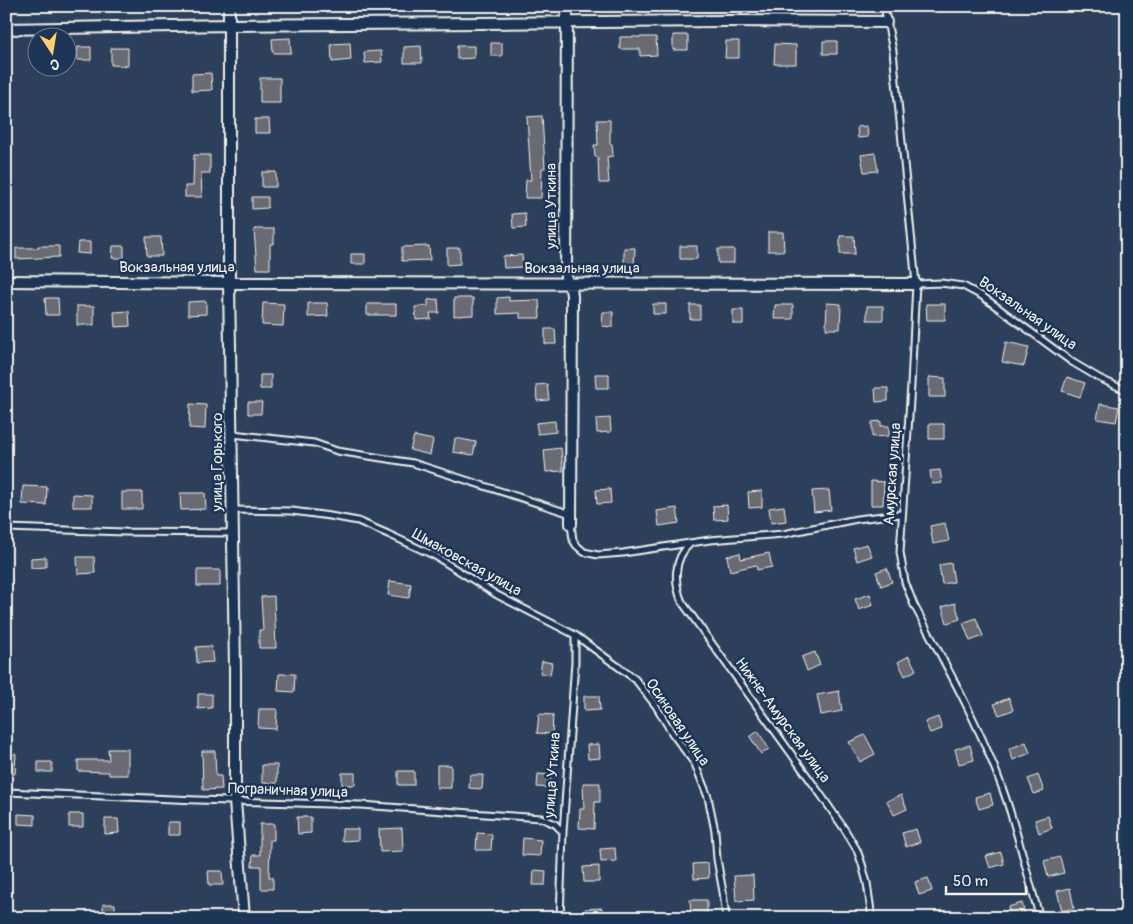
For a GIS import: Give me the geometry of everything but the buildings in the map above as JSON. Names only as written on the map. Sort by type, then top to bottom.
[{"type":"street","name":"улица Горького","points":[[229,6],[229,283],[235,668],[235,801],[244,918]]},
{"type":"street","name":"улица Уткина","points":[[567,6],[566,283],[572,295],[571,519]]},
{"type":"street","points":[[6,29],[229,25],[725,21],[886,22]]},
{"type":"street","name":"Вокзальная улица","points":[[6,281],[916,284]]},
{"type":"lane","name":"Амурская улица","points":[[884,6],[893,51],[916,284],[911,385],[901,514],[900,552],[905,582],[914,605],[981,736],[999,780],[1017,834],[1040,918]]},
{"type":"lane","name":"Вокзальная улица","points":[[916,284],[941,283],[964,286],[982,296],[1072,362],[1127,391]]},
{"type":"lane","points":[[232,434],[314,443],[337,451],[364,457],[412,463],[571,519],[573,540],[576,545],[590,555],[623,553],[710,540],[783,534],[857,519],[901,514]]},
{"type":"lane","name":"Шмаковская улица","points":[[232,510],[292,511],[358,522],[435,556],[497,595],[575,635],[593,648]]},
{"type":"lane","points":[[6,528],[232,533]]},
{"type":"lane","name":"Нижне-Амурская улица","points":[[690,544],[680,555],[676,571],[676,582],[682,602],[845,830],[857,850],[862,864],[872,918]]},
{"type":"lane","points":[[1127,603],[1124,610],[1127,619]]},
{"type":"lane","name":"улица Уткина","points":[[560,918],[563,832],[575,662],[575,635]]},
{"type":"lane","name":"Осиновая улица","points":[[593,648],[635,679],[656,706],[672,733],[695,764],[708,796],[715,831],[717,859],[726,918]]},
{"type":"lane","name":"Пограничная улица","points":[[6,792],[361,805],[541,818],[555,824],[563,832]]}]
